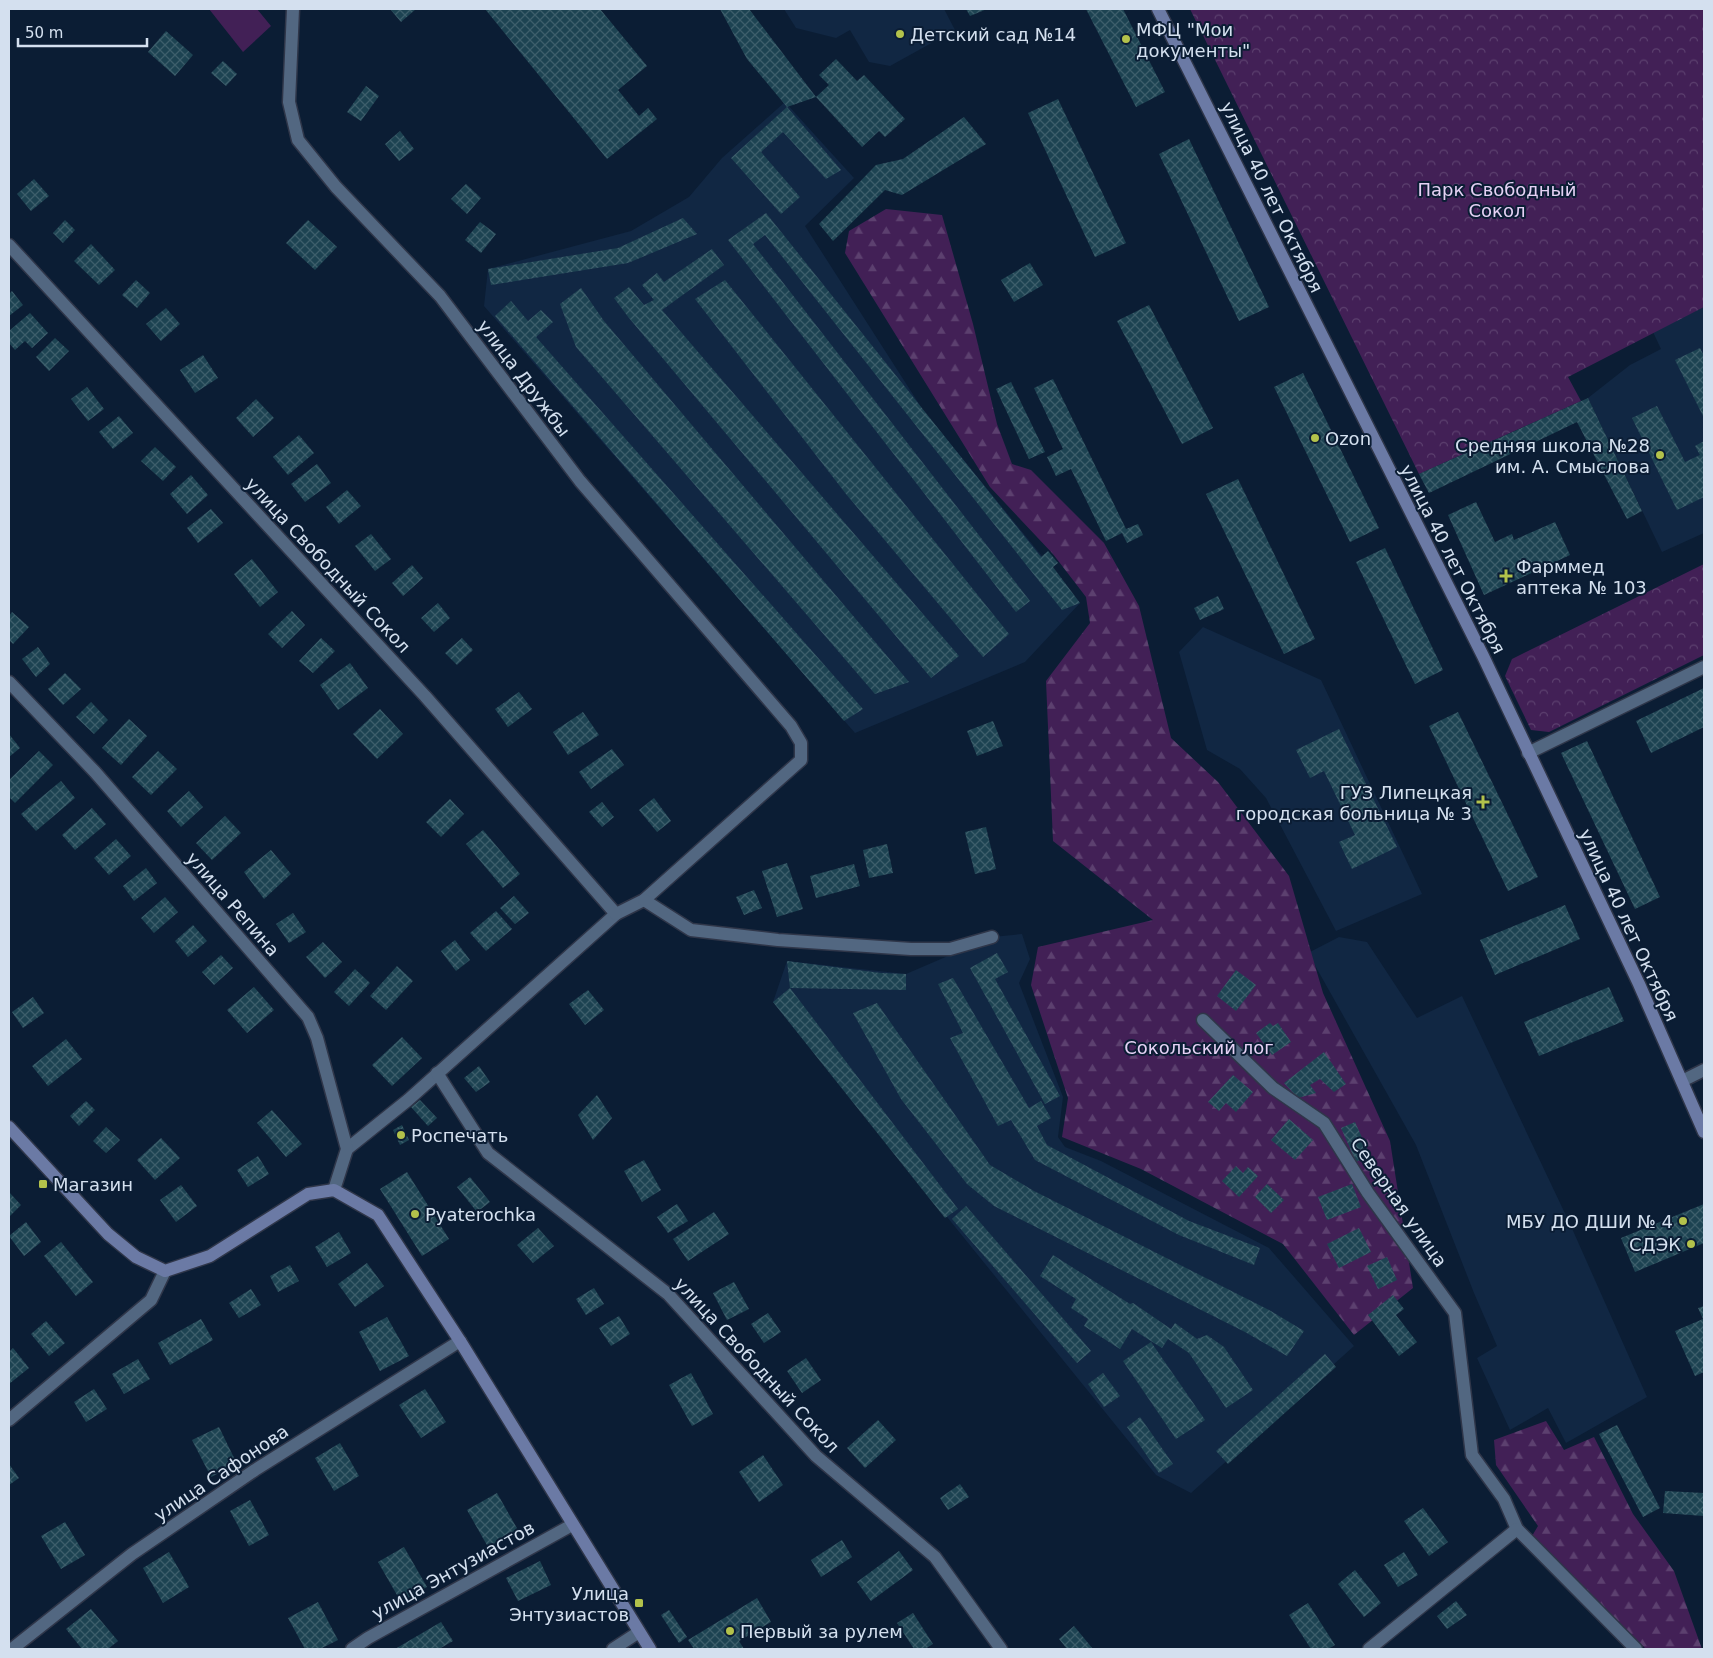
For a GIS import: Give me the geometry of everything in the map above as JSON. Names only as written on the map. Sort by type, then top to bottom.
[{"type":"street","name":"улица Дружбы","points":[[293,9],[289,102],[298,140],[336,188],[440,296],[580,481],[791,726],[801,743],[801,760],[644,900]]},
{"type":"street","name":"улица 40 лет Октября","points":[[1158,9],[1483,656],[1639,984],[1704,1132]]},
{"type":"street","name":"улица Свободный Сокол","points":[[9,245],[425,696],[616,914]]},
{"type":"street","points":[[1528,753],[1704,667]]},
{"type":"street","name":"улица Репина","points":[[9,682],[94,772],[308,1017],[318,1038],[347,1149]]},
{"type":"street","points":[[334,1190],[347,1149],[437,1073],[616,914],[644,900],[691,930],[778,940],[911,948],[950,948],[992,937]]},
{"type":"street","name":"Северная улица","points":[[1203,1020],[1274,1088],[1324,1123],[1368,1193],[1455,1313],[1472,1455],[1504,1500],[1517,1529]]},
{"type":"street","points":[[1682,1081],[1704,1070]]},
{"type":"street","name":"улица Свободный Сокол","points":[[437,1073],[488,1154],[668,1294],[816,1456],[935,1557],[1001,1649]]},
{"type":"street","points":[[9,1127],[108,1234],[136,1257],[165,1271],[210,1256],[308,1194],[334,1190],[378,1215],[460,1342],[650,1649]]},
{"type":"street","points":[[9,1420],[151,1300],[165,1271]]},
{"type":"street","name":"улица Сафонова","points":[[12,1649],[132,1554],[256,1470],[460,1342]]},
{"type":"street","name":"улица Энтузиастов","points":[[352,1649],[368,1638],[572,1524]]},
{"type":"street","points":[[1368,1649],[1517,1529],[1636,1649]]},
{"type":"street","points":[[613,1649],[639,1632]]},
{"type":"shaded area","name":"Детский сад №14","points":[[784,9],[944,9],[955,30],[890,66],[869,62],[850,30],[836,38],[796,28]]},
{"type":"shaded area","points":[[785,102],[854,178],[805,226],[923,410],[1080,603],[1025,662],[855,733],[484,306],[488,269],[631,231],[689,197],[722,158]]},
{"type":"shaded area","name":"Средняя школа №28 им. А. Смыслова","points":[[1704,307],[1704,533],[1662,552],[1588,398],[1630,365],[1661,349],[1653,332]]},
{"type":"shaded area","points":[[1203,627],[1321,680],[1422,894],[1336,931],[1266,798],[1240,769],[1207,750],[1179,652]]},
{"type":"shaded area","points":[[1022,934],[1030,959],[1019,983],[1063,1097],[1058,1137],[1065,1147],[1101,1161],[1269,1248],[1354,1346],[1191,1493],[1156,1475],[773,1002],[787,961],[906,974],[992,937]]},
{"type":"shaded area","points":[[1339,937],[1367,942],[1417,1018],[1462,996],[1570,1224],[1647,1397],[1566,1443],[1548,1408],[1510,1430],[1477,1358],[1497,1346],[1474,1293],[1416,1145],[1308,953]]},
{"type":"green space","points":[[209,9],[257,9],[271,26],[243,52]]},
{"type":"green space","name":"Парк Свободный Сокол","points":[[1190,9],[1704,9],[1704,307],[1568,377],[1581,401],[1419,474]]},
{"type":"green space","name":"Сокольский лог","points":[[886,209],[942,215],[973,324],[997,424],[1012,464],[1031,470],[1104,543],[1139,606],[1171,738],[1218,782],[1289,876],[1323,993],[1390,1141],[1413,1288],[1354,1335],[1283,1244],[1141,1169],[1062,1137],[1068,1098],[1031,985],[1038,947],[1153,920],[1053,841],[1046,681],[1090,623],[1086,597],[1053,554],[990,487],[845,253],[849,231]]},
{"type":"green space","points":[[1704,564],[1704,655],[1549,732],[1531,730],[1505,676],[1512,659]]},
{"type":"green space","points":[[1546,1421],[1564,1450],[1594,1437],[1633,1514],[1674,1571],[1702,1649],[1646,1649],[1532,1536],[1538,1526],[1496,1465],[1494,1440]]},
{"type":"building","points":[[390,9],[416,9],[401,22]]},
{"type":"building","points":[[485,9],[600,9],[647,66],[618,90],[639,116],[648,108],[657,119],[607,159]]},
{"type":"building","points":[[720,9],[749,9],[816,97],[787,107],[747,59]]},
{"type":"building","points":[[966,9],[987,9],[970,16]]},
{"type":"building","points":[[1086,9],[1123,9],[1165,92],[1136,107]]},
{"type":"building","points":[[166,31],[193,55],[175,76],[148,52]]},
{"type":"building","points":[[836,59],[857,81],[864,75],[905,119],[885,137],[879,131],[862,147],[816,97],[829,85],[819,75]]},
{"type":"building","points":[[223,61],[237,74],[226,86],[211,73]]},
{"type":"building","points":[[366,86],[379,96],[361,121],[347,112]]},
{"type":"building","points":[[1058,99],[1126,243],[1095,257],[1028,113]]},
{"type":"building","points":[[787,107],[841,170],[826,179],[783,132],[761,152],[800,197],[781,214],[731,158]]},
{"type":"building","points":[[964,117],[986,144],[902,195],[885,190],[833,241],[819,224],[876,165],[903,159]]},
{"type":"building","points":[[400,131],[414,149],[399,161],[385,144]]},
{"type":"building","points":[[1189,139],[1269,307],[1239,321],[1159,154]]},
{"type":"building","points":[[34,179],[49,196],[31,211],[17,194]]},
{"type":"building","points":[[466,184],[481,198],[467,214],[451,199]]},
{"type":"building","points":[[766,213],[1041,557],[1048,551],[1058,563],[1053,567],[1080,603],[1062,610],[765,235],[753,244],[1030,601],[1016,612],[728,240]]},
{"type":"building","points":[[683,218],[697,234],[628,263],[491,285],[488,269],[618,248]]},
{"type":"building","points":[[65,220],[75,230],[63,243],[53,233]]},
{"type":"building","points":[[308,220],[337,247],[315,270],[286,243]]},
{"type":"building","points":[[480,222],[496,234],[481,253],[465,240]]},
{"type":"building","points":[[91,244],[115,270],[99,285],[74,261]]},
{"type":"building","points":[[712,249],[724,265],[662,310],[959,656],[931,678],[614,298],[629,287],[644,305],[654,300],[642,285],[657,273],[664,282]]},
{"type":"building","points":[[1030,263],[1043,285],[1014,302],[1001,280]]},
{"type":"building","points":[[136,280],[150,293],[137,308],[122,295]]},
{"type":"building","points":[[725,280],[1009,634],[983,657],[846,494],[695,299]]},
{"type":"building","points":[[581,288],[604,321],[909,682],[875,694],[576,347],[560,304]]},
{"type":"building","points":[[12,291],[23,305],[9,316],[9,294]]},
{"type":"building","points":[[511,301],[528,321],[541,310],[553,322],[536,337],[863,709],[844,721],[495,316]]},
{"type":"building","points":[[1149,305],[1213,428],[1182,444],[1117,321]]},
{"type":"building","points":[[166,308],[180,324],[161,341],[146,324]]},
{"type":"building","points":[[30,313],[48,333],[32,348],[25,341],[15,350],[9,343],[9,331]]},
{"type":"building","points":[[55,338],[69,351],[49,371],[36,357]]},
{"type":"building","points":[[1700,348],[1704,356],[1704,418],[1675,360]]},
{"type":"building","points":[[203,355],[218,378],[195,393],[180,370]]},
{"type":"building","points":[[1303,373],[1379,528],[1350,542],[1274,387]]},
{"type":"building","points":[[1053,379],[1126,529],[1138,524],[1143,535],[1127,543],[1122,533],[1106,541],[1071,469],[1056,476],[1047,457],[1063,449],[1034,388]]},
{"type":"building","points":[[1011,382],[1045,452],[1029,459],[996,389]]},
{"type":"building","points":[[87,387],[104,409],[88,421],[71,399]]},
{"type":"building","points":[[1588,398],[1642,511],[1627,519],[1577,422],[1429,493],[1419,474]]},
{"type":"building","points":[[256,399],[274,418],[253,437],[236,418]]},
{"type":"building","points":[[1657,406],[1685,462],[1700,455],[1695,446],[1704,441],[1704,497],[1677,510],[1632,418]]},
{"type":"building","points":[[119,416],[133,433],[113,449],[99,432]]},
{"type":"building","points":[[299,435],[314,453],[288,475],[273,457]]},
{"type":"building","points":[[155,447],[176,467],[163,481],[141,461]]},
{"type":"building","points":[[317,464],[331,483],[305,502],[291,484]]},
{"type":"building","points":[[191,475],[208,495],[187,514],[170,494]]},
{"type":"building","points":[[1238,479],[1315,639],[1284,654],[1206,494]]},
{"type":"building","points":[[347,490],[361,506],[339,524],[326,507]]},
{"type":"building","points":[[1476,502],[1495,542],[1512,534],[1514,540],[1555,522],[1570,555],[1484,595],[1448,515]]},
{"type":"building","points":[[211,509],[223,523],[198,543],[187,528]]},
{"type":"building","points":[[371,534],[391,559],[375,571],[355,546]]},
{"type":"building","points":[[1385,548],[1443,670],[1415,684],[1356,562]]},
{"type":"building","points":[[252,559],[278,592],[260,607],[234,574]]},
{"type":"building","points":[[412,565],[423,578],[403,596],[392,583]]},
{"type":"building","points":[[1218,596],[1224,609],[1200,620],[1194,608]]},
{"type":"building","points":[[438,603],[450,618],[434,632],[421,618]]},
{"type":"building","points":[[292,611],[305,625],[282,648],[268,634]]},
{"type":"building","points":[[12,612],[29,627],[13,644],[9,640],[9,616]]},
{"type":"building","points":[[321,638],[335,651],[313,673],[299,661]]},
{"type":"building","points":[[462,638],[473,650],[457,665],[445,653]]},
{"type":"building","points":[[38,647],[50,664],[36,677],[22,659]]},
{"type":"building","points":[[350,663],[368,688],[338,710],[320,685]]},
{"type":"building","points":[[65,673],[81,689],[63,705],[48,689]]},
{"type":"building","points":[[1704,688],[1704,727],[1651,753],[1636,721]]},
{"type":"building","points":[[519,692],[532,709],[508,727],[495,709]]},
{"type":"building","points":[[91,702],[108,720],[94,734],[76,717]]},
{"type":"building","points":[[380,709],[403,734],[377,759],[353,734]]},
{"type":"building","points":[[583,712],[599,735],[568,755],[553,732]]},
{"type":"building","name":"ГУЗ Липецкая городская больница № 3","points":[[1458,712],[1538,877],[1508,891],[1429,726]]},
{"type":"building","points":[[129,719],[147,736],[121,765],[102,748]]},
{"type":"building","points":[[993,721],[1003,746],[977,756],[967,731]]},
{"type":"building","points":[[1339,729],[1397,847],[1352,869],[1339,842],[1355,835],[1324,771],[1310,778],[1296,750]]},
{"type":"building","points":[[9,734],[20,748],[9,757]]},
{"type":"building","points":[[1587,741],[1660,897],[1635,909],[1561,753]]},
{"type":"building","points":[[612,749],[624,765],[591,789],[579,772]]},
{"type":"building","points":[[39,751],[53,765],[15,803],[9,797],[9,780]]},
{"type":"building","points":[[158,751],[177,769],[151,795],[132,777]]},
{"type":"building","points":[[61,781],[75,798],[36,831],[21,814]]},
{"type":"building","points":[[189,791],[203,807],[181,827],[167,811]]},
{"type":"building","points":[[654,798],[671,821],[657,832],[639,810]]},
{"type":"building","points":[[450,799],[464,814],[441,837],[426,822]]},
{"type":"building","points":[[602,802],[614,817],[602,827],[589,812]]},
{"type":"building","points":[[92,808],[106,824],[75,850],[62,835]]},
{"type":"building","points":[[225,816],[241,833],[212,860],[196,843]]},
{"type":"building","points":[[986,827],[996,869],[975,874],[965,832]]},
{"type":"building","points":[[483,830],[520,874],[503,888],[466,844]]},
{"type":"building","points":[[116,839],[131,856],[109,875],[94,858]]},
{"type":"building","points":[[887,844],[893,873],[869,878],[863,850]]},
{"type":"building","points":[[271,850],[291,874],[264,899],[244,872]]},
{"type":"building","points":[[787,863],[803,909],[777,917],[762,871]]},
{"type":"building","points":[[854,864],[860,886],[816,898],[810,876]]},
{"type":"building","points":[[146,868],[157,883],[134,901],[123,886]]},
{"type":"building","points":[[754,890],[762,908],[744,915],[736,897]]},
{"type":"building","points":[[514,896],[529,913],[515,924],[500,908]]},
{"type":"building","points":[[165,897],[178,912],[154,933],[141,918]]},
{"type":"building","points":[[1565,905],[1580,939],[1495,975],[1480,940]]},
{"type":"building","points":[[496,911],[512,929],[486,951],[470,933]]},
{"type":"building","points":[[293,913],[306,932],[289,943],[276,924]]},
{"type":"building","points":[[193,925],[207,941],[188,957],[175,941]]},
{"type":"building","points":[[455,940],[470,960],[456,971],[441,951]]},
{"type":"building","points":[[323,942],[342,962],[325,978],[306,957]]},
{"type":"building","points":[[997,953],[1008,972],[995,979],[1060,1096],[1045,1104],[970,968]]},
{"type":"building","points":[[221,955],[233,968],[214,985],[202,972]]},
{"type":"building","points":[[787,961],[881,973],[906,974],[906,990],[790,988]]},
{"type":"building","points":[[397,966],[413,981],[386,1010],[370,996]]},
{"type":"building","points":[[355,969],[370,983],[349,1006],[334,992]]},
{"type":"building","points":[[1236,970],[1256,985],[1236,1011],[1217,996]]},
{"type":"building","points":[[953,978],[1029,1108],[1041,1101],[1051,1118],[1037,1126],[1047,1145],[1189,1221],[1260,1248],[1254,1265],[1179,1235],[1035,1160],[1011,1120],[998,1126],[950,1038],[963,1033],[938,984]]},
{"type":"building","points":[[254,987],[274,1010],[247,1033],[227,1010]]},
{"type":"building","points":[[1609,987],[1624,1021],[1539,1056],[1524,1022]]},
{"type":"building","points":[[790,988],[958,1209],[945,1218],[773,1002]]},
{"type":"building","points":[[588,990],[604,1010],[585,1025],[569,1004]]},
{"type":"building","points":[[33,997],[44,1013],[23,1028],[12,1012]]},
{"type":"building","points":[[877,1003],[990,1165],[1034,1191],[1269,1310],[1304,1331],[1287,1356],[1245,1332],[994,1206],[967,1184],[901,1099],[853,1013]]},
{"type":"building","points":[[1270,1023],[1273,1026],[1278,1023],[1291,1042],[1272,1055],[1256,1033]]},
{"type":"building","points":[[402,1037],[422,1058],[392,1086],[372,1065]]},
{"type":"building","points":[[66,1039],[82,1059],[48,1086],[32,1066]]},
{"type":"building","points":[[1324,1052],[1346,1084],[1334,1092],[1320,1079],[1310,1085],[1316,1093],[1298,1098],[1284,1083]]},
{"type":"building","points":[[479,1066],[490,1082],[476,1092],[464,1078]]},
{"type":"building","points":[[1233,1075],[1253,1092],[1236,1112],[1226,1103],[1219,1111],[1208,1102]]},
{"type":"building","points":[[597,1095],[612,1118],[593,1140],[578,1115]]},
{"type":"building","points":[[420,1100],[437,1118],[428,1126],[411,1107]]},
{"type":"building","points":[[86,1101],[95,1110],[79,1126],[70,1116]]},
{"type":"building","points":[[272,1110],[302,1144],[286,1157],[257,1123]]},
{"type":"building","points":[[1289,1119],[1313,1140],[1295,1160],[1271,1140]]},
{"type":"building","points":[[1355,1122],[1370,1155],[1356,1162],[1341,1128]]},
{"type":"building","name":"Роспечать","points":[[402,1125],[409,1140],[400,1145],[393,1130]]},
{"type":"building","points":[[106,1127],[120,1140],[106,1153],[93,1141]]},
{"type":"building","points":[[161,1138],[180,1158],[155,1180],[137,1160]]},
{"type":"building","points":[[258,1156],[269,1174],[248,1187],[237,1170]]},
{"type":"building","points":[[644,1160],[661,1190],[642,1202],[624,1171]]},
{"type":"building","points":[[1236,1166],[1243,1173],[1248,1167],[1258,1176],[1239,1197],[1222,1181]]},
{"type":"building","name":"Pyaterochka","points":[[407,1172],[449,1239],[422,1256],[380,1189]]},
{"type":"building","points":[[470,1177],[490,1202],[477,1212],[457,1187]]},
{"type":"building","points":[[1267,1184],[1284,1200],[1271,1213],[1255,1197]]},
{"type":"building","points":[[1352,1184],[1361,1207],[1327,1220],[1318,1197]]},
{"type":"building","points":[[181,1185],[197,1206],[176,1222],[160,1200]]},
{"type":"building","points":[[9,1192],[21,1205],[9,1217]]},
{"type":"building","points":[[677,1204],[688,1221],[668,1233],[657,1217]]},
{"type":"building","name":"МБУ ДО ДШИ № 4","points":[[1704,1204],[1704,1243],[1635,1272],[1621,1238]]},
{"type":"building","points":[[966,1206],[1091,1351],[1077,1363],[952,1219]]},
{"type":"building","points":[[714,1212],[729,1234],[688,1261],[673,1239]]},
{"type":"building","points":[[26,1222],[41,1242],[24,1256],[9,1236]]},
{"type":"building","points":[[538,1228],[554,1246],[533,1263],[517,1245]]},
{"type":"building","points":[[1359,1228],[1371,1252],[1339,1268],[1327,1244]]},
{"type":"building","points":[[339,1232],[351,1253],[327,1267],[315,1247]]},
{"type":"building","points":[[61,1242],[93,1282],[76,1296],[44,1256]]},
{"type":"building","points":[[1053,1255],[1130,1304],[1133,1303],[1171,1329],[1175,1323],[1197,1339],[1207,1335],[1224,1347],[1253,1390],[1226,1408],[1189,1353],[1168,1339],[1162,1348],[1132,1329],[1120,1349],[1084,1326],[1088,1319],[1071,1308],[1076,1299],[1040,1276]]},
{"type":"building","points":[[1387,1257],[1397,1280],[1378,1289],[1367,1266]]},
{"type":"building","points":[[367,1263],[384,1286],[355,1307],[338,1284]]},
{"type":"building","points":[[290,1265],[299,1281],[278,1292],[270,1276]]},
{"type":"building","points":[[734,1282],[749,1309],[727,1320],[713,1293]]},
{"type":"building","points":[[594,1288],[604,1304],[586,1315],[576,1299]]},
{"type":"building","points":[[251,1289],[261,1305],[239,1318],[229,1303]]},
{"type":"building","points":[[1393,1295],[1404,1309],[1396,1315],[1417,1342],[1399,1356],[1368,1315]]},
{"type":"building","points":[[1704,1306],[1704,1372],[1695,1376],[1675,1331],[1703,1319],[1698,1308]]},
{"type":"building","points":[[768,1313],[781,1332],[764,1343],[751,1324]]},
{"type":"building","points":[[619,1316],[630,1334],[611,1346],[599,1328]]},
{"type":"building","points":[[387,1317],[409,1356],[380,1371],[359,1332]]},
{"type":"building","points":[[201,1319],[213,1340],[170,1365],[158,1343]]},
{"type":"building","points":[[46,1321],[65,1343],[49,1356],[31,1334]]},
{"type":"building","points":[[1151,1342],[1205,1420],[1176,1439],[1123,1361]]},
{"type":"building","points":[[13,1348],[29,1368],[9,1384],[9,1352]]},
{"type":"building","points":[[1325,1354],[1336,1367],[1228,1464],[1216,1451]]},
{"type":"building","points":[[806,1358],[821,1380],[802,1393],[787,1371]]},
{"type":"building","points":[[138,1359],[150,1379],[124,1394],[112,1374]]},
{"type":"building","points":[[691,1373],[713,1414],[692,1426],[669,1385]]},
{"type":"building","points":[[1103,1373],[1120,1396],[1104,1407],[1088,1384]]},
{"type":"building","points":[[94,1389],[107,1409],[86,1422],[74,1402]]},
{"type":"building","points":[[425,1389],[446,1422],[421,1438],[399,1405]]},
{"type":"building","points":[[1140,1417],[1173,1464],[1159,1473],[1127,1427]]},
{"type":"building","points":[[878,1420],[896,1440],[865,1468],[847,1448]]},
{"type":"building","points":[[1617,1425],[1660,1508],[1643,1517],[1599,1434]]},
{"type":"building","points":[[219,1427],[237,1464],[211,1477],[192,1440]]},
{"type":"building","points":[[340,1443],[359,1476],[334,1491],[315,1458]]},
{"type":"building","points":[[763,1455],[783,1485],[759,1502],[739,1472]]},
{"type":"building","points":[[9,1464],[19,1478],[9,1485]]},
{"type":"building","points":[[960,1484],[969,1497],[948,1510],[940,1498]]},
{"type":"building","points":[[1665,1491],[1704,1493],[1704,1516],[1663,1513]]},
{"type":"building","points":[[497,1493],[518,1530],[488,1547],[467,1510]]},
{"type":"building","points":[[250,1500],[269,1535],[249,1546],[230,1511]]},
{"type":"building","points":[[1423,1508],[1448,1542],[1429,1556],[1404,1521]]},
{"type":"building","points":[[65,1522],[85,1555],[61,1569],[41,1536]]},
{"type":"building","points":[[842,1540],[852,1557],[821,1577],[811,1560]]},
{"type":"building","points":[[404,1547],[427,1587],[401,1602],[378,1562]]},
{"type":"building","points":[[899,1551],[913,1570],[871,1601],[857,1582]]},
{"type":"building","points":[[169,1552],[189,1587],[163,1603],[143,1568]]},
{"type":"building","points":[[1404,1552],[1418,1575],[1398,1587],[1384,1565]]},
{"type":"building","points":[[540,1561],[551,1585],[518,1601],[506,1578]]},
{"type":"building","points":[[1355,1570],[1381,1603],[1364,1617],[1338,1584]]},
{"type":"building","name":"Первый за рулем","points":[[757,1598],[771,1622],[739,1641],[744,1649],[694,1649],[688,1640]]},
{"type":"building","points":[[1456,1601],[1467,1615],[1447,1629],[1437,1616]]},
{"type":"building","points":[[318,1602],[338,1640],[320,1649],[305,1649],[288,1618]]},
{"type":"building","points":[[1308,1603],[1335,1645],[1328,1649],[1311,1649],[1289,1615]]},
{"type":"building","points":[[91,1609],[118,1641],[108,1649],[82,1649],[66,1629]]},
{"type":"building","points":[[669,1610],[687,1637],[679,1643],[661,1615]]},
{"type":"building","points":[[913,1613],[933,1644],[925,1649],[914,1649],[897,1623]]},
{"type":"building","points":[[441,1622],[453,1641],[439,1649],[395,1649]]},
{"type":"building","points":[[1074,1626],[1093,1649],[1067,1649],[1059,1639]]},
{"type":"place","name":"Детский сад №14","points":[[900,34]]},
{"type":"place","name":"МФЦ \"Мои документы\"","points":[[1126,39]]},
{"type":"place","name":"Ozon","points":[[1315,438]]},
{"type":"place","name":"Средняя школа №28 им. А. Смыслова","points":[[1660,455]]},
{"type":"place","name":"Фарммед аптека № 103","points":[[1506,576]]},
{"type":"place","name":"ГУЗ Липецкая городская больница № 3","points":[[1483,802]]},
{"type":"place","name":"Роспечать","points":[[401,1135]]},
{"type":"place","name":"Магазин","points":[[43,1184]]},
{"type":"place","name":"Pyaterochka","points":[[415,1214]]},
{"type":"place","name":"МБУ ДО ДШИ № 4","points":[[1683,1221]]},
{"type":"place","name":"СДЭК","points":[[1691,1244]]},
{"type":"place","name":"Улица Энтузиастов","points":[[639,1603]]},
{"type":"place","name":"Первый за рулем","points":[[730,1631]]}]
